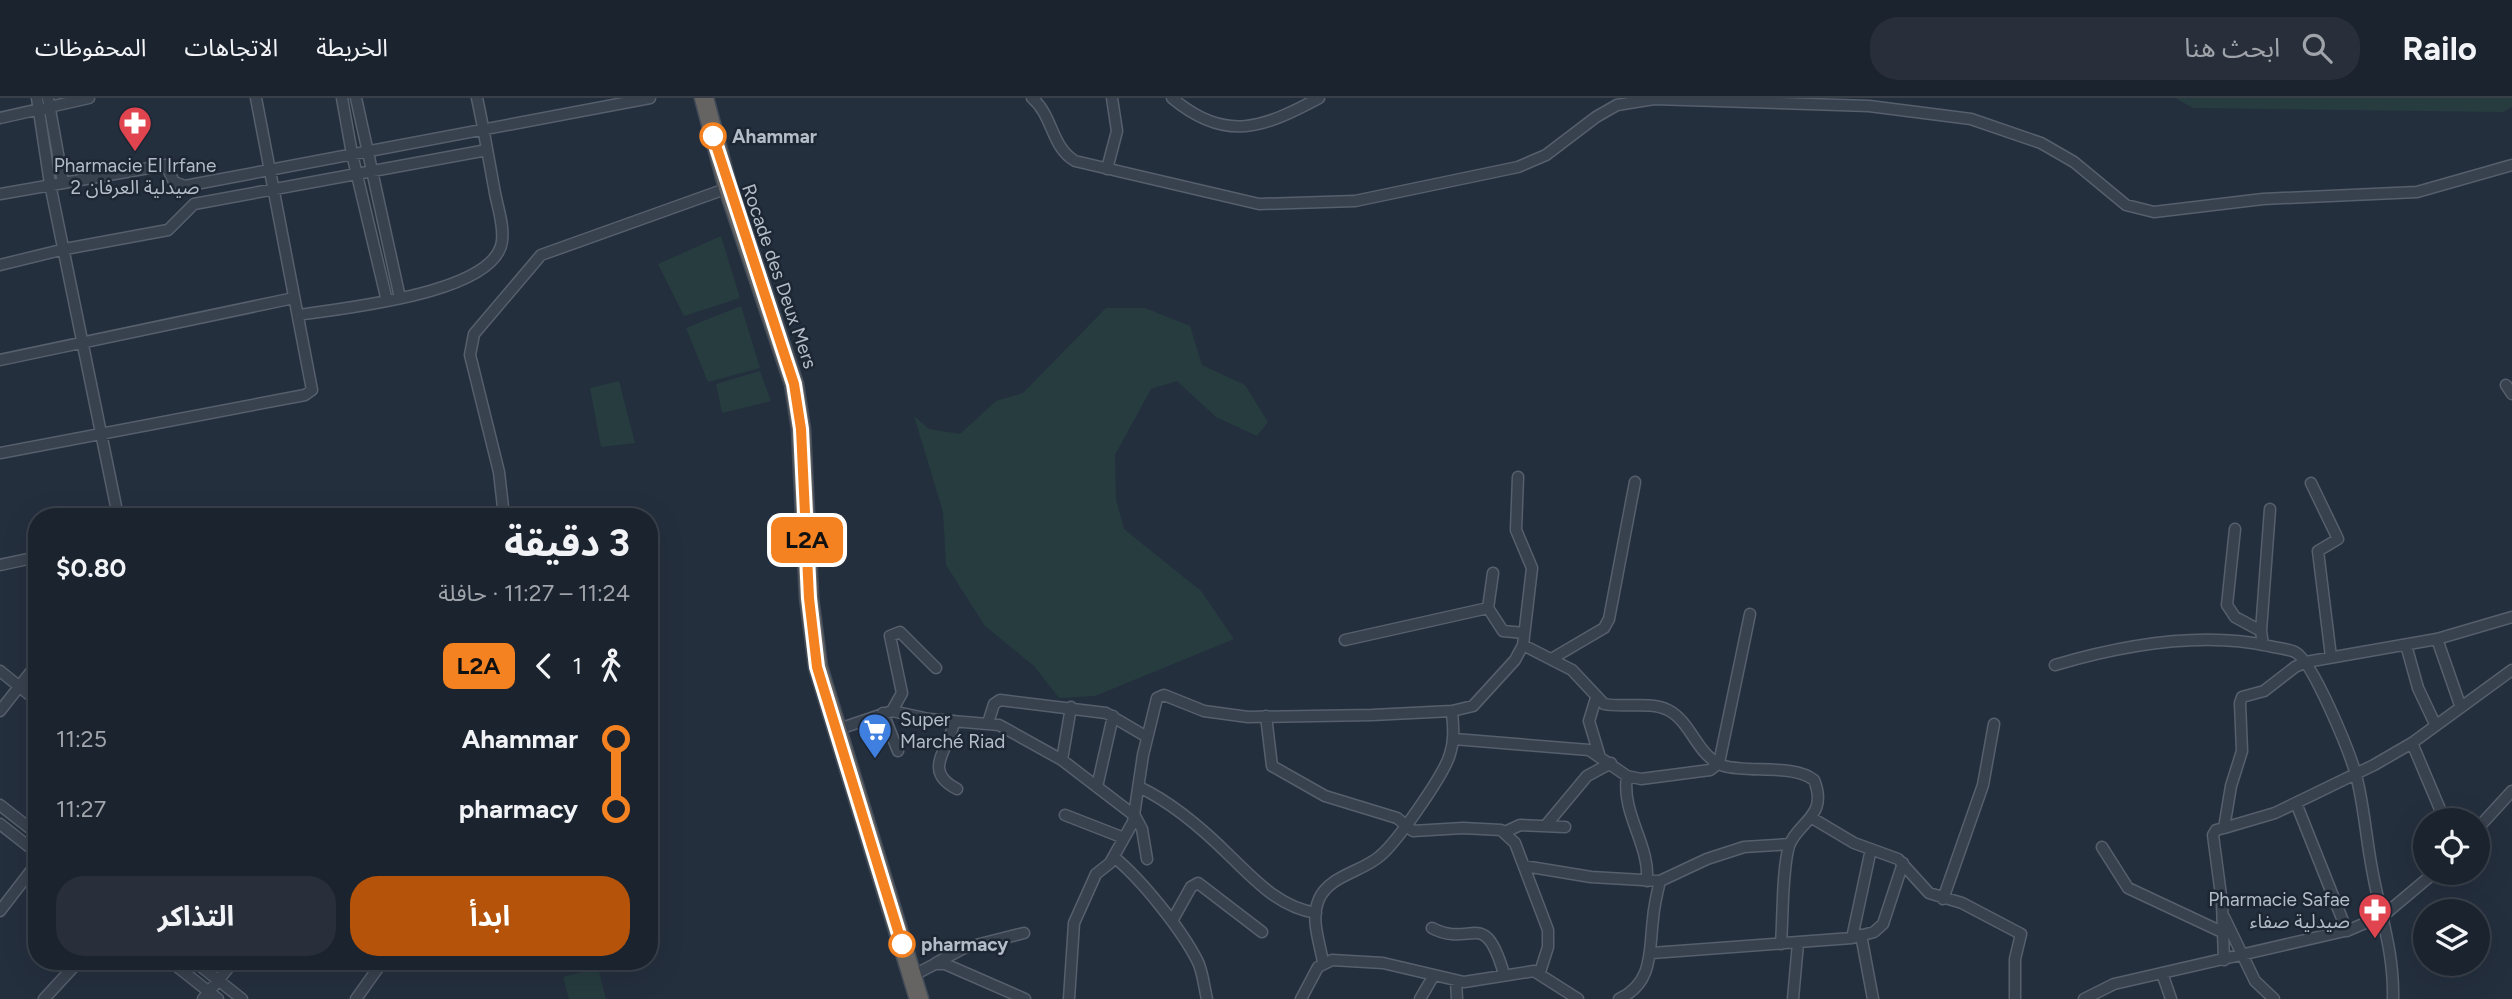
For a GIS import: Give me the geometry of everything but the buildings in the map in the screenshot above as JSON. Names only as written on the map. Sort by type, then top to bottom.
[{"type":"highway","name":"Rocade des Deux Mers","points":[[704,98],[727,188],[794,384],[801,429],[811,626],[817,667],[919,999]]},
{"type":"street","points":[[37,98],[50,184],[116,508]]},
{"type":"street","points":[[0,118],[38,110],[49,102],[89,98]]},
{"type":"street","points":[[0,453],[309,393],[313,385],[256,98]]},
{"type":"street","points":[[342,98],[352,155],[387,301]]},
{"type":"street","points":[[356,98],[400,299]]},
{"type":"street","points":[[299,314],[400,299],[463,279],[481,270],[500,250],[501,223],[477,98]]},
{"type":"street","points":[[0,194],[166,165],[174,182],[185,186],[650,98]]},
{"type":"street","points":[[1032,98],[1046,116],[1064,153],[1075,161],[1259,204],[1355,201],[1534,161],[1614,102],[1633,100],[1684,99],[1869,106],[1971,119],[2051,148],[2074,162],[2126,205],[2154,212],[2263,199],[2417,192],[2512,165]]},
{"type":"street","points":[[1107,169],[1116,139],[1112,98]]},
{"type":"street","points":[[1172,98],[1204,121],[1234,128],[1264,124],[1320,98]]},
{"type":"street","points":[[49,102],[63,182]]},
{"type":"street","points":[[0,265],[65,249],[169,230],[194,204],[373,174],[487,150]]},
{"type":"street","points":[[503,508],[499,472],[470,355],[474,334],[541,255],[727,188]]},
{"type":"street","points":[[0,360],[295,298]]},
{"type":"street","points":[[1069,999],[1074,923],[1096,874],[1114,857],[1135,816],[1147,737],[1155,702],[1161,695],[1214,713],[1266,716],[1452,711],[1477,703],[1515,660],[1523,645],[1532,568],[1516,530],[1518,477]]},
{"type":"street","points":[[1553,658],[1604,628],[1609,619],[1635,482]]},
{"type":"street","points":[[2311,483],[2338,539],[2318,551],[2331,657]]},
{"type":"street","points":[[2263,645],[2261,631],[2270,509]]},
{"type":"street","points":[[2235,529],[2227,605],[2235,617],[2261,631]]},
{"type":"street","points":[[0,565],[28,559]]},
{"type":"street","points":[[1493,573],[1488,608],[1503,631],[1524,633]]},
{"type":"street","points":[[1345,640],[1488,608]]},
{"type":"street","points":[[1454,738],[1589,750],[1599,754],[1627,776],[1661,778],[1710,770],[1719,763],[1751,614]]},
{"type":"street","points":[[2224,828],[2231,786],[2242,751],[2241,700],[2245,695],[2264,691],[2306,662],[2438,639],[2512,617]]},
{"type":"street","points":[[888,712],[902,693],[890,636],[900,632],[936,668]]},
{"type":"street","points":[[2055,665],[2119,650],[2202,639],[2263,645],[2295,652],[2306,662],[2337,724],[2356,774],[2372,873],[2393,958],[2393,999]]},
{"type":"street","points":[[2438,639],[2460,705]]},
{"type":"street","points":[[1523,645],[1553,658],[1579,676],[1596,698],[1607,705],[1652,706],[1670,711],[1719,763],[1811,777],[1816,790],[1812,818],[1790,844],[1781,944]]},
{"type":"street","points":[[2406,645],[2418,688],[2435,724]]},
{"type":"street","points":[[2224,960],[2222,913],[2213,835],[2224,828],[2296,803],[2356,774],[2412,743],[2460,705],[2512,670]]},
{"type":"street","points":[[0,671],[28,694]]},
{"type":"street","points":[[0,710],[28,676]]},
{"type":"street","points":[[1596,698],[1589,721],[1599,754]]},
{"type":"street","points":[[988,723],[994,704],[1000,700],[1071,707],[1113,716],[1147,737]]},
{"type":"street","points":[[1062,760],[1071,707]]},
{"type":"street","points":[[1301,999],[1323,963],[1316,913],[1320,897],[1328,887],[1379,857],[1406,824],[1448,760],[1454,738],[1452,711]]},
{"type":"street","points":[[836,730],[888,712],[999,725],[1062,760],[1135,816],[1142,829],[1147,859]]},
{"type":"street","points":[[888,712],[898,751]]},
{"type":"street","points":[[1097,787],[1113,716]]},
{"type":"street","points":[[1266,716],[1271,763],[1277,770],[1325,796],[1396,818],[1413,831],[1483,828],[1505,832],[1514,841],[1548,930],[1548,947],[1540,972]]},
{"type":"street","points":[[954,721],[938,763],[939,772],[947,784],[957,789]]},
{"type":"street","points":[[1943,899],[1983,785],[1994,723]]},
{"type":"street","points":[[2412,743],[2440,808]]},
{"type":"street","points":[[1547,824],[1587,776],[1611,763]]},
{"type":"street","points":[[1627,776],[1625,789],[1630,818],[1646,857],[1647,881]]},
{"type":"street","points":[[1139,788],[1204,832],[1246,874],[1280,901],[1316,913]]},
{"type":"street","points":[[2490,815],[2512,791]]},
{"type":"street","points":[[2296,803],[2347,931]]},
{"type":"street","points":[[0,805],[28,827]]},
{"type":"street","points":[[1065,815],[1124,838]]},
{"type":"street","points":[[1812,818],[1871,849],[1890,855],[1902,863],[1924,889],[1943,899],[1962,903],[2021,934],[2015,959],[2015,999]]},
{"type":"street","points":[[0,824],[28,846]]},
{"type":"street","points":[[1505,832],[1520,825],[1547,824],[1565,827]]},
{"type":"street","points":[[1524,866],[1570,875],[1660,881],[1707,859],[1744,847],[1790,844]]},
{"type":"street","points":[[2102,847],[2128,888],[2222,932]]},
{"type":"street","points":[[1871,849],[1857,937],[1873,999]]},
{"type":"street","points":[[1114,857],[1134,874],[1172,921],[1199,965],[1207,999]]},
{"type":"street","points":[[1652,953],[1857,937],[1880,929],[1886,919],[1902,863]]},
{"type":"street","points":[[0,911],[28,875]]},
{"type":"street","points":[[1619,999],[1630,993],[1640,981],[1652,953],[1652,921],[1660,881]]},
{"type":"street","points":[[1172,921],[1191,887],[1198,883],[1262,932]]},
{"type":"street","points":[[2084,999],[2114,984],[2347,931],[2384,915],[2420,885]]},
{"type":"street","points":[[2222,913],[2255,981],[2274,999]]},
{"type":"street","points":[[1432,928],[1483,934],[1491,939],[1504,974]]},
{"type":"street","points":[[912,976],[964,948],[1024,933]]},
{"type":"street","points":[[1793,999],[1798,943]]},
{"type":"street","points":[[1323,963],[1332,960],[1383,963],[1456,981],[1471,982],[1504,974],[1540,972],[1578,999]]},
{"type":"street","points":[[935,964],[953,965],[1025,999]]},
{"type":"street","points":[[44,999],[71,970]]},
{"type":"street","points":[[180,970],[210,997],[227,970]]},
{"type":"street","points":[[205,970],[242,999]]},
{"type":"street","points":[[356,999],[377,970]]},
{"type":"street","points":[[2162,973],[2171,999]]},
{"type":"street","points":[[1420,999],[1434,975]]},
{"type":"street","points":[[1456,981],[1457,999]]},
{"type":"green space","points":[[2175,98],[2512,98],[2512,107],[2503,112],[2193,108]]},
{"type":"green space","points":[[721,236],[740,298],[684,316],[658,264]]},
{"type":"green space","points":[[741,306],[760,368],[708,382],[686,328]]},
{"type":"green space","points":[[1106,308],[1145,308],[1190,326],[1202,365],[1245,385],[1268,422],[1257,436],[1216,417],[1177,381],[1151,389],[1115,455],[1116,499],[1124,529],[1201,591],[1234,639],[1095,696],[1059,698],[1034,666],[985,626],[946,565],[943,512],[914,416],[929,429],[960,434],[996,401],[1023,393]]},
{"type":"green space","points":[[760,371],[771,401],[722,413],[716,384]]},
{"type":"green space","points":[[619,381],[635,443],[601,447],[590,388]]},
{"type":"green space","points":[[599,970],[606,999],[569,999],[563,977]]},
{"type":"bus line","name":"L2A","points":[[713,136],[748,252],[794,384],[801,429],[809,598],[817,667],[902,944]]},
{"type":"place","name":"Ahammar","points":[[713,136]]},
{"type":"place","name":"Pharmacie El Irfane صيدلية العرفان 2","points":[[135,153]]},
{"type":"place","name":"Super Marché Riad","points":[[875,760]]},
{"type":"place","name":"Pharmacie Safae صيدلية صفاء","points":[[2375,940]]},
{"type":"place","name":"pharmacy","points":[[902,944]]}]
